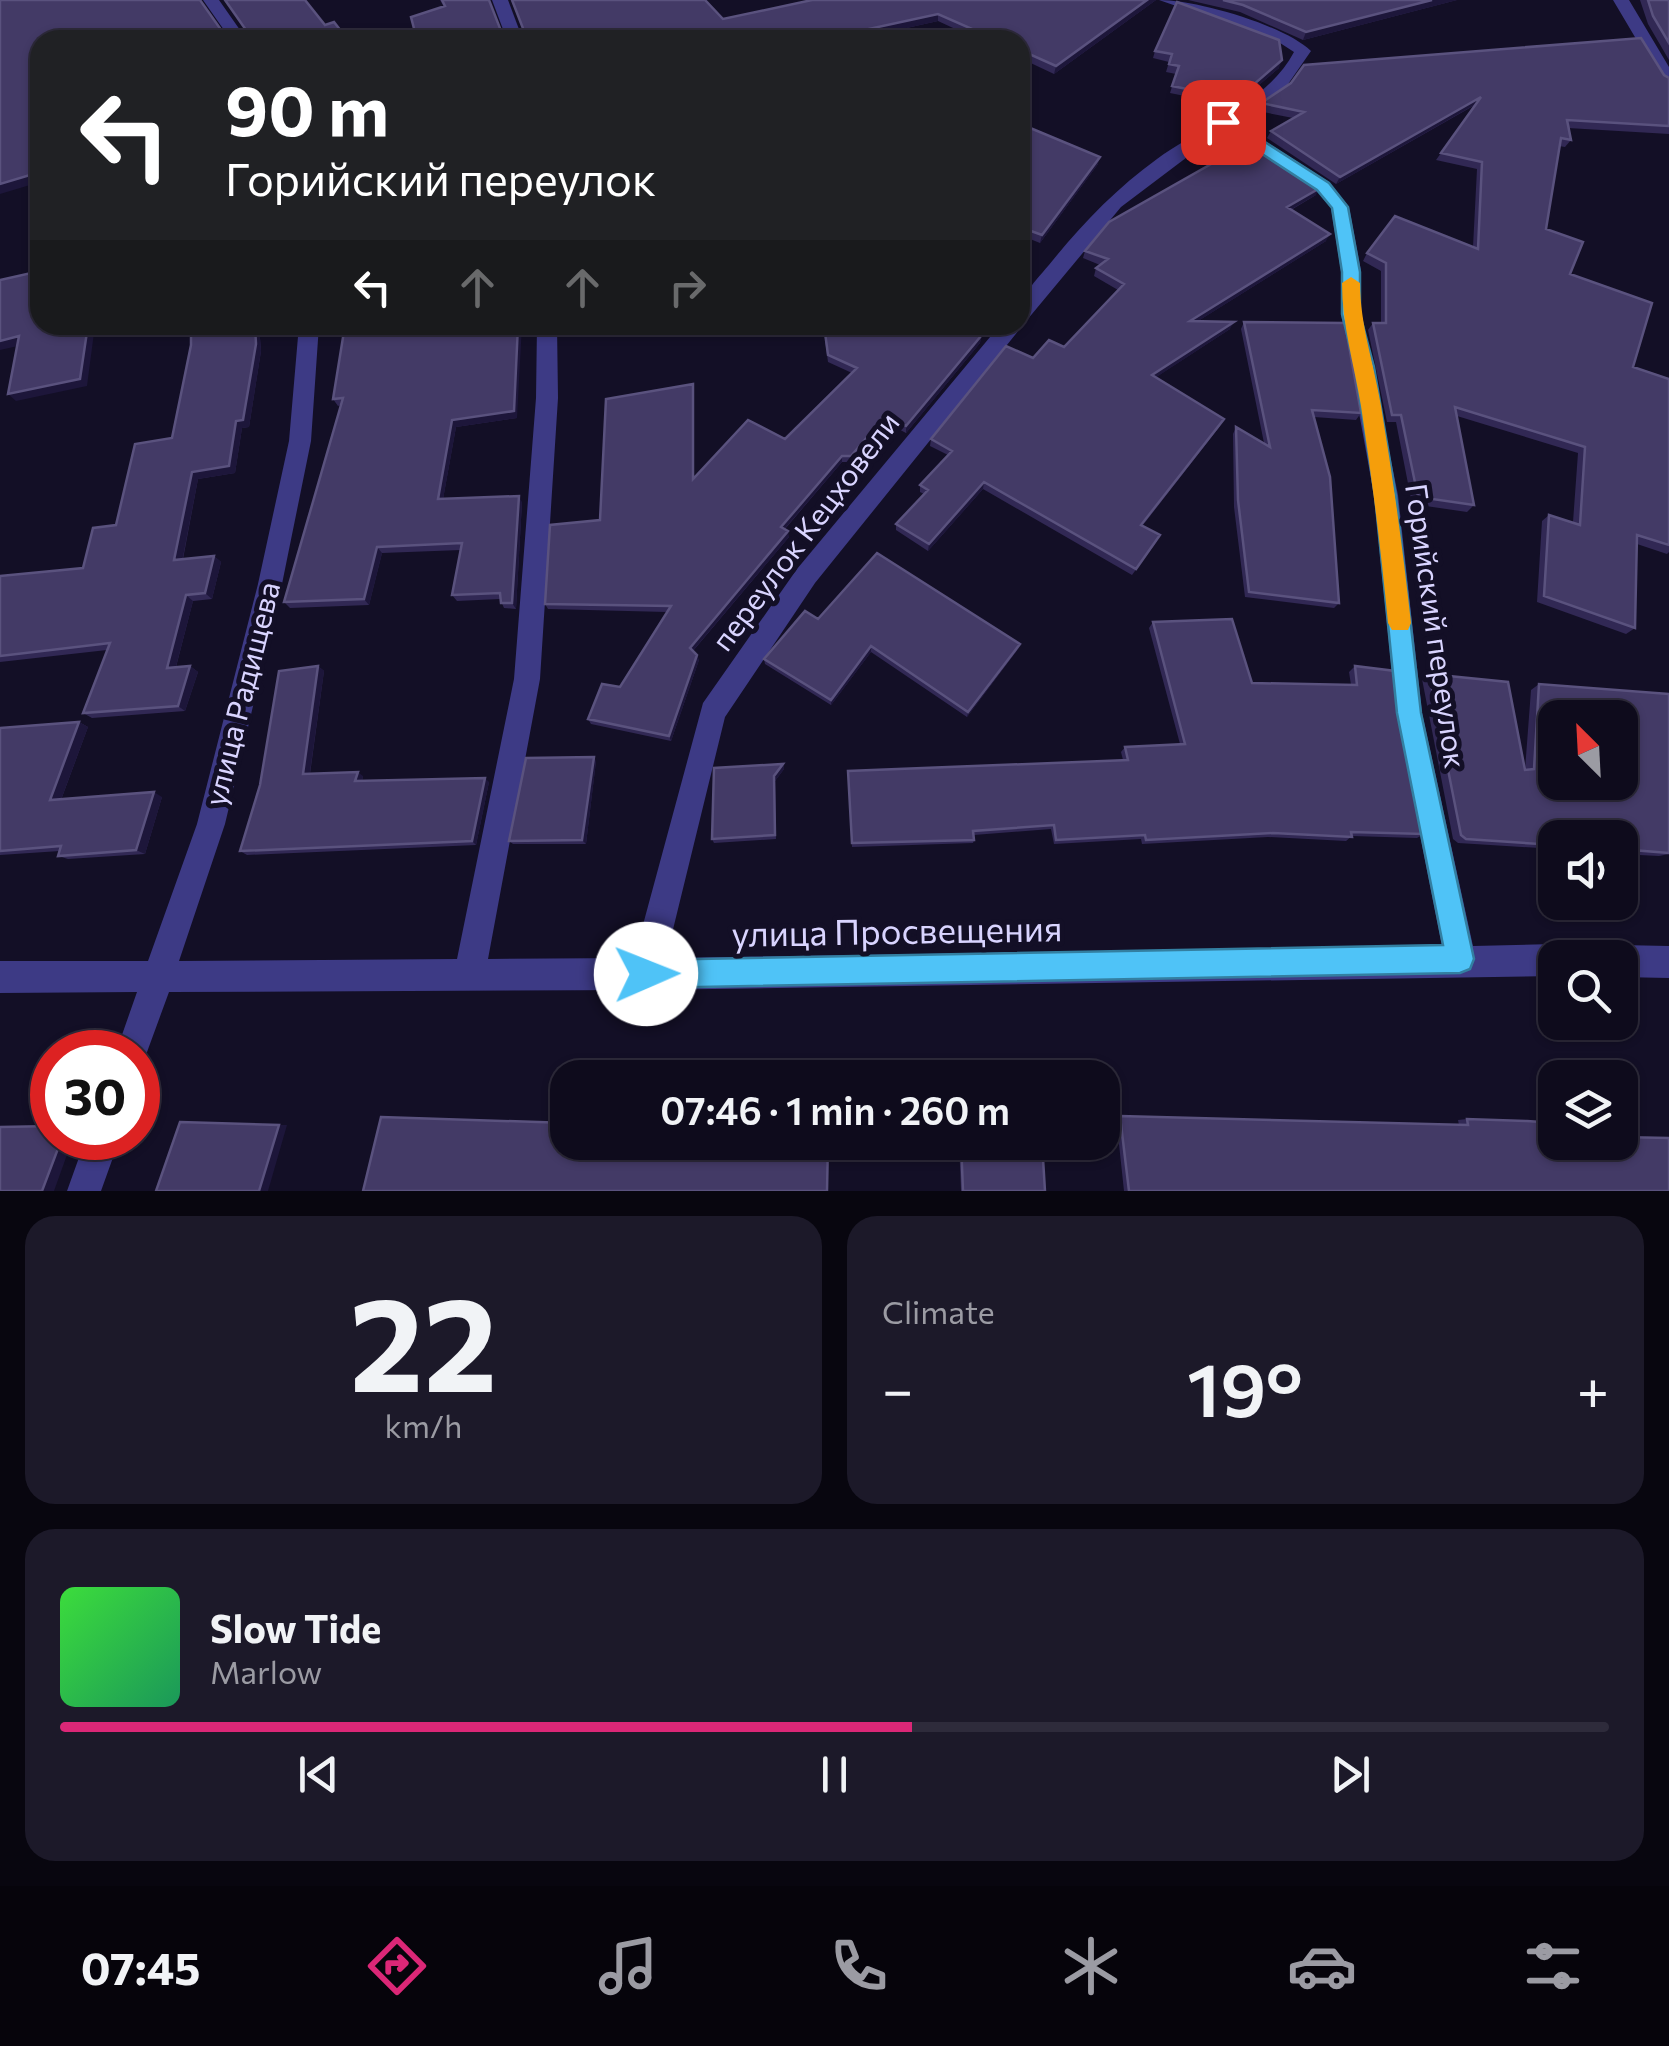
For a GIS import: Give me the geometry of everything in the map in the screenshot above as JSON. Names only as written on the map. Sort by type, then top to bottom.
[{"type":"street","points":[[210,0],[232,30]]},
{"type":"street","points":[[500,0],[512,30]]},
{"type":"street","points":[[1030,304],[1111,206],[1150,172],[1286,78],[1303,51],[1300,45],[1167,0]]},
{"type":"street","points":[[1621,0],[1669,81]]},
{"type":"street","name":"Горийский переулок","points":[[1223,122],[1323,186],[1340,207],[1351,272],[1351,314],[1386,496],[1409,713],[1460,959]]},
{"type":"street","name":"улица Радищева","points":[[140,1030],[211,824],[270,584],[300,441],[307,335]]},
{"type":"street","points":[[469,975],[527,679],[547,398],[547,335]]},
{"type":"street","name":"переулок Кецховели","points":[[646,974],[713,712],[806,576],[1004,335]]},
{"type":"street","name":"улица Просвещения","points":[[0,976],[646,974],[1538,960]]},
{"type":"street","points":[[1638,961],[1669,962]]},
{"type":"street","points":[[84,1191],[95,1160]]},
{"type":"building","points":[[0,0],[200,0],[221,30],[30,30],[30,175],[0,184]]},
{"type":"building","points":[[225,0],[305,0],[325,25],[334,22],[340,30],[246,30]]},
{"type":"building","points":[[442,0],[489,0],[501,30],[414,30],[411,17],[445,6]]},
{"type":"building","points":[[512,0],[705,0],[723,19],[812,0],[1147,0],[1056,66],[1030,54],[1030,30],[974,30],[938,14],[864,30],[524,30]]},
{"type":"building","points":[[1223,0],[1432,0],[1306,32]]},
{"type":"building","points":[[1648,0],[1669,0],[1669,43],[1653,16]]},
{"type":"building","points":[[1177,2],[1279,40],[1282,60],[1237,99],[1172,86],[1179,66],[1169,64],[1172,54],[1155,51]]},
{"type":"building","points":[[1641,38],[1669,78],[1669,126],[1567,120],[1571,140],[1561,138],[1546,229],[1583,242],[1570,274],[1652,303],[1633,367],[1669,379],[1669,545],[1637,535],[1635,628],[1544,596],[1549,515],[1580,525],[1585,447],[1455,407],[1474,505],[1418,497],[1401,415],[1392,415],[1373,323],[1386,323],[1386,263],[1367,253],[1395,216],[1478,249],[1482,162],[1441,153],[1481,97],[1340,177],[1271,131],[1304,112],[1261,103],[1291,83],[1304,65]]},
{"type":"building","points":[[1030,128],[1100,157],[1042,235],[1030,231]]},
{"type":"building","points":[[1250,142],[1320,188],[1287,207],[1330,234],[1190,321],[1234,322],[1152,375],[1224,419],[1141,525],[1160,535],[1136,569],[984,482],[929,544],[896,524],[928,490],[920,485],[952,451],[931,439],[1006,346],[1033,358],[1049,340],[1064,347],[1124,284],[1096,268],[1108,259],[1085,251],[1109,222]]},
{"type":"building","points":[[30,273],[30,335],[87,335],[80,379],[8,394],[19,336],[0,341],[0,280]]},
{"type":"building","points":[[1244,322],[1345,323],[1361,413],[1312,410],[1330,477],[1339,603],[1249,592],[1238,500],[1236,427],[1270,447]]},
{"type":"building","points":[[191,335],[256,335],[243,420],[236,421],[229,466],[192,472],[174,560],[214,556],[205,593],[186,595],[167,668],[190,666],[178,706],[83,713],[110,643],[0,656],[0,576],[83,568],[93,528],[116,525],[135,444],[172,438]]},
{"type":"building","points":[[343,335],[518,335],[514,411],[452,420],[438,499],[519,496],[512,603],[501,603],[500,593],[452,595],[462,543],[377,547],[364,599],[284,602],[343,398],[333,399]]},
{"type":"building","points":[[825,335],[981,336],[906,426],[886,415],[851,456],[842,456],[781,527],[788,531],[690,648],[697,655],[669,736],[588,719],[602,684],[620,687],[671,606],[545,604],[550,525],[600,520],[606,399],[693,384],[693,479],[748,420],[785,439],[857,368],[828,355]]},
{"type":"building","points":[[877,553],[1020,644],[968,712],[871,646],[831,700],[764,659],[805,611],[818,619]]},
{"type":"building","points":[[1232,619],[1252,683],[1357,685],[1355,666],[1395,671],[1424,834],[1351,832],[1352,837],[1273,833],[1146,840],[1145,835],[1056,840],[1054,825],[973,831],[974,840],[852,843],[848,771],[1128,760],[1125,747],[1185,744],[1153,622]]},
{"type":"building","points":[[318,666],[303,774],[358,772],[355,781],[485,778],[472,841],[240,851],[260,785],[279,671]]},
{"type":"building","points":[[1429,674],[1508,682],[1525,770],[1534,769],[1538,701],[1538,800],[1638,800],[1638,700],[1538,700],[1539,684],[1669,694],[1669,853],[1638,850],[1638,820],[1538,820],[1538,844],[1466,839],[1461,835]]},
{"type":"building","points":[[79,722],[50,800],[154,792],[136,850],[58,856],[61,846],[0,851],[0,728]]},
{"type":"building","points":[[594,757],[582,840],[509,841],[526,758]]},
{"type":"building","points":[[783,764],[774,776],[775,835],[712,839],[714,768]]},
{"type":"building","points":[[1120,1116],[1468,1125],[1467,1119],[1538,1122],[1538,1160],[1638,1160],[1638,1137],[1669,1138],[1669,1191],[1129,1191]]},
{"type":"building","points":[[381,1117],[550,1122],[550,1160],[828,1160],[827,1191],[363,1191]]},
{"type":"building","points":[[180,1122],[279,1125],[259,1191],[156,1191]]},
{"type":"building","points":[[30,1126],[30,1160],[54,1160],[42,1191],[0,1191],[0,1127]]},
{"type":"building","points":[[962,1160],[1043,1160],[1045,1191],[963,1191]]},
{"type":"slow traffic","points":[[1351,283],[1351,314],[1386,496],[1400,623]]},
{"type":"route","points":[[646,974],[1460,959],[1409,713],[1386,496],[1351,314],[1351,272],[1340,207],[1323,186],[1223,122]]}]
